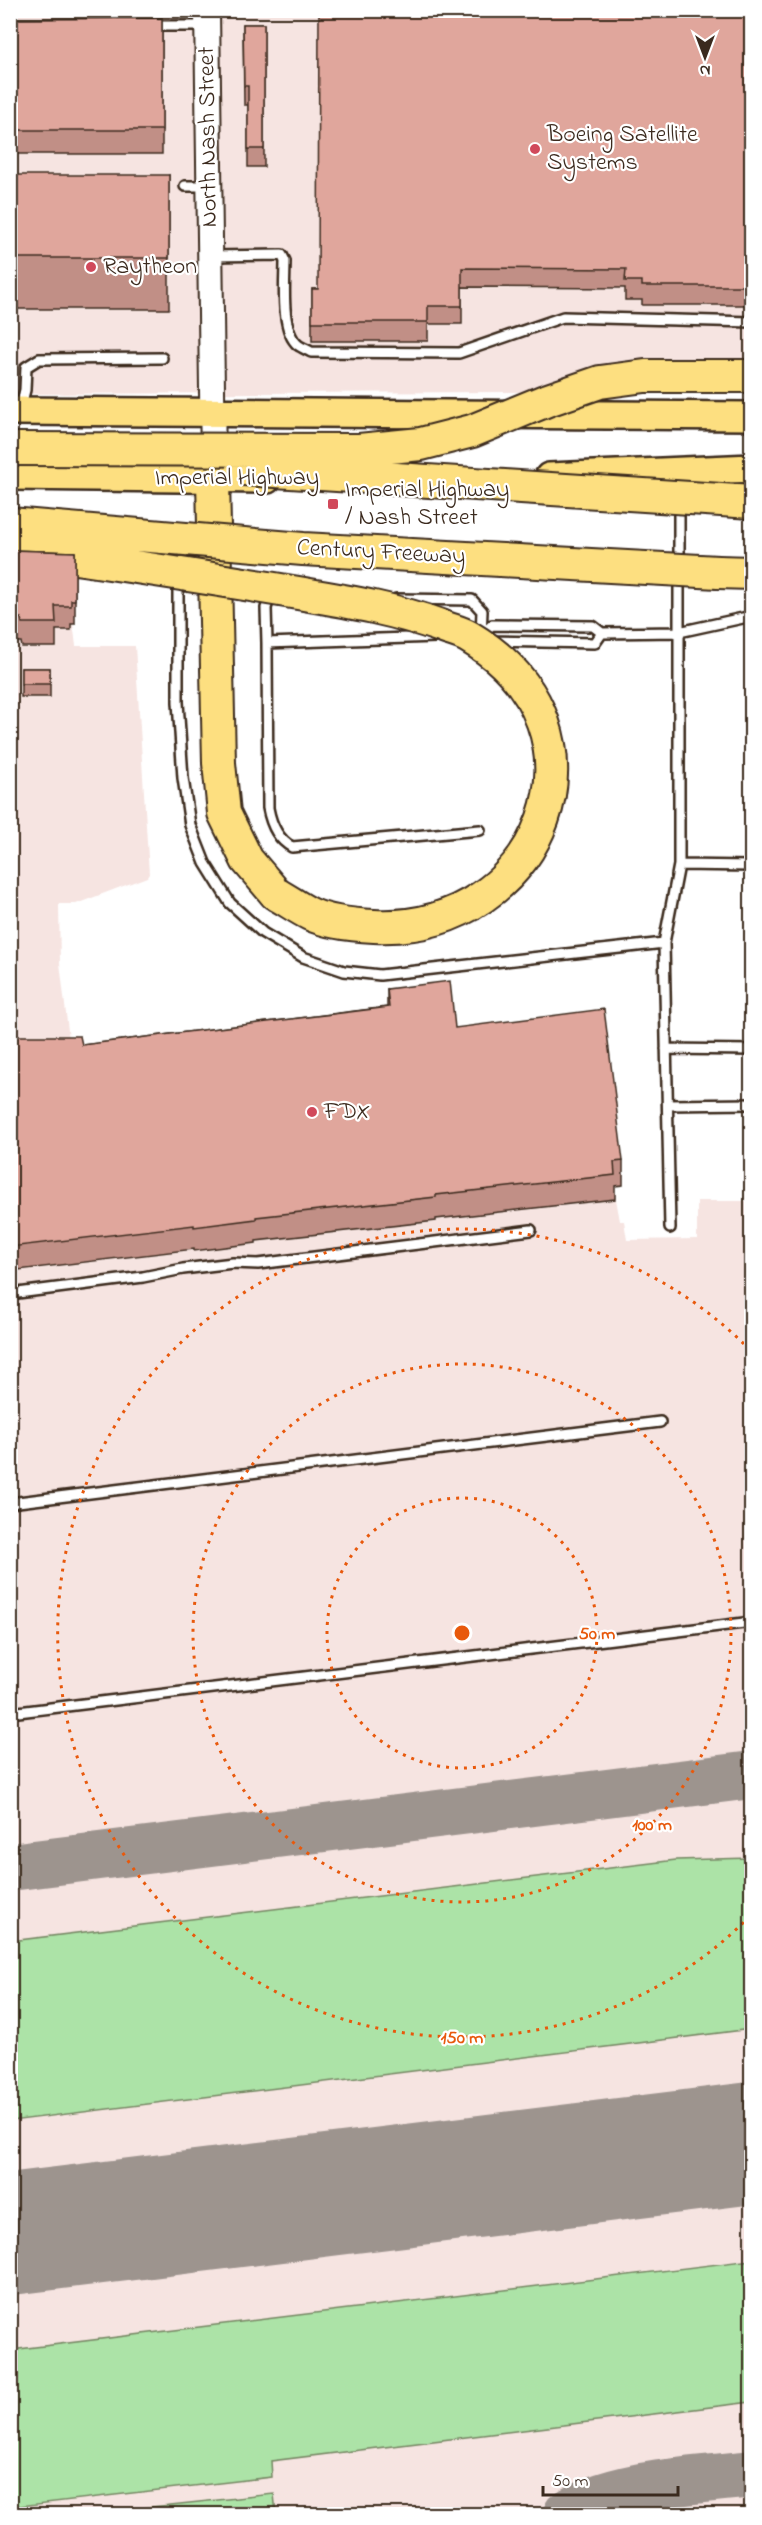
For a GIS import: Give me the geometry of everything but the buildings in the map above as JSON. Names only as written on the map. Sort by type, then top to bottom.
[{"type":"highway","points":[[10,449],[359,450],[421,444],[472,431],[545,401],[600,382],[645,376],[752,375]]},
{"type":"highway","points":[[10,454],[752,502]]},
{"type":"highway","points":[[10,548],[350,602],[405,615],[468,636],[500,660],[525,687],[543,719],[551,758],[551,792],[541,830],[517,866],[485,896],[448,915],[399,927],[355,925],[312,915],[276,894],[248,861],[224,813],[219,763],[213,479]]},
{"type":"highway","name":"Century Freeway","points":[[10,524],[303,549],[752,573]]},
{"type":"main road","points":[[14,414],[752,416]]},
{"type":"main road","name":"Imperial Highway","points":[[10,476],[213,479],[537,477],[752,468]]},
{"type":"street","name":"North Nash Street","points":[[208,18],[213,479]]},
{"type":"lane","points":[[134,26],[208,18]]},
{"type":"lane","points":[[185,186],[209,186]]},
{"type":"lane","points":[[210,256],[282,255],[285,261],[286,317],[291,335],[298,345],[311,352],[459,353],[563,317],[752,322]]},
{"type":"lane","points":[[14,414],[25,390],[26,367],[39,359],[162,358]]},
{"type":"lane","points":[[670,1228],[663,943],[680,865],[679,471]]},
{"type":"lane","points":[[160,560],[168,566],[178,589],[178,702],[183,778],[190,825],[205,863],[230,903],[263,933],[303,957],[344,971],[380,975],[663,943]]},
{"type":"lane","points":[[378,598],[271,595],[266,608],[268,808],[272,826],[285,844],[291,847],[480,830]]},
{"type":"lane","points":[[390,598],[472,600],[482,611],[481,635]]},
{"type":"lane","points":[[481,635],[492,625],[593,626],[602,633],[679,632],[752,616]]},
{"type":"lane","points":[[267,643],[481,635],[491,642],[595,643],[602,633]]},
{"type":"lane","points":[[680,865],[752,866]]},
{"type":"lane","points":[[666,1049],[752,1050]]},
{"type":"lane","points":[[668,1105],[752,1104]]},
{"type":"lane","points":[[10,1294],[136,1278],[183,1269],[233,1263],[258,1264],[531,1230]]},
{"type":"lane","points":[[10,1503],[660,1422]]},
{"type":"lane","points":[[10,1713],[752,1622]]},
{"type":"shaded area","points":[[10,11],[751,11],[751,391],[11,394]]},
{"type":"shaded area","points":[[10,622],[73,622],[76,646],[135,646],[149,874],[147,877],[76,904],[59,904],[60,963],[69,1039],[84,1091],[613,1183],[620,1221],[624,1221],[627,1240],[697,1239],[697,1201],[751,1201],[752,2514],[11,2514]]},
{"type":"green space","points":[[751,1858],[751,2029],[11,2121],[11,1941],[676,1860]]},
{"type":"green space","points":[[751,2260],[751,2402],[271,2461],[272,2477],[11,2507],[11,2350]]},
{"type":"green space","points":[[274,2494],[276,2514],[85,2514]]},
{"type":"taxiway","points":[[10,1867],[752,1775]]},
{"type":"taxiway","points":[[567,2514],[585,2503],[630,2489],[752,2474]]},
{"type":"runway","points":[[10,2234],[752,2143]]},
{"type":"place","name":"Boeing Satellite Systems","points":[[535,149]]},
{"type":"place","name":"Raytheon","points":[[91,267]]},
{"type":"place","name":"Imperial Highway / Nash Street","points":[[333,504]]},
{"type":"place","name":"FDX","points":[[312,1112]]}]
